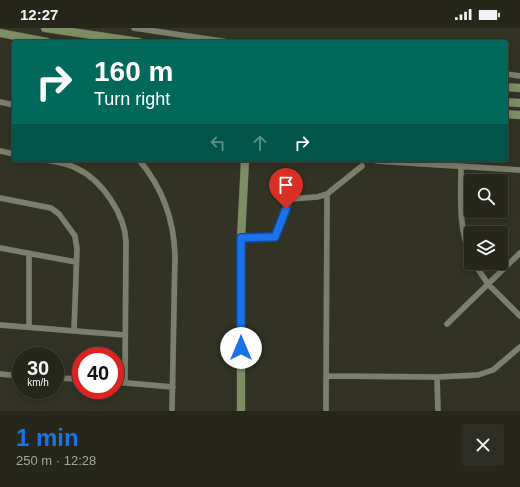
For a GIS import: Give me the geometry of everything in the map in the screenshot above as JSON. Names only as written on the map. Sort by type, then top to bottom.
[{"type":"street","points":[[45,28],[78,31],[128,40]]},
{"type":"street","points":[[134,28],[215,40]]},
{"type":"street","points":[[0,33],[37,40]]},
{"type":"street","points":[[508,74],[520,76]]},
{"type":"street","points":[[508,87],[520,88]]},
{"type":"street","points":[[0,102],[12,105]]},
{"type":"street","points":[[508,102],[520,103]]},
{"type":"street","points":[[508,114],[520,116]]},
{"type":"street","points":[[0,151],[12,154]]},
{"type":"street","points":[[54,162],[71,166],[86,174],[110,200],[120,214],[126,236],[125,383],[173,387]]},
{"type":"street","points":[[140,162],[153,179],[163,197],[174,236],[175,256],[172,411]]},
{"type":"street","points":[[241,411],[241,238],[245,162]]},
{"type":"street","points":[[391,162],[520,170]]},
{"type":"street","points":[[241,238],[275,237],[285,214],[289,200],[293,198],[317,197],[327,194],[362,166]]},
{"type":"street","points":[[461,167],[461,218],[464,236]]},
{"type":"street","points":[[326,411],[327,194]]},
{"type":"street","points":[[0,198],[46,207],[56,212],[75,236],[77,246],[74,331]]},
{"type":"street","points":[[0,248],[76,262]]},
{"type":"street","points":[[448,324],[520,253]]},
{"type":"street","points":[[29,254],[29,327]]},
{"type":"street","points":[[479,270],[488,284],[520,316]]},
{"type":"street","points":[[0,325],[125,335]]},
{"type":"street","points":[[326,376],[469,376],[485,373],[500,365],[520,347]]},
{"type":"street","points":[[0,374],[12,375]]},
{"type":"street","points":[[437,377],[438,411]]},
{"type":"route","points":[[241,348],[241,238],[275,237],[278,234],[286,209]]}]
